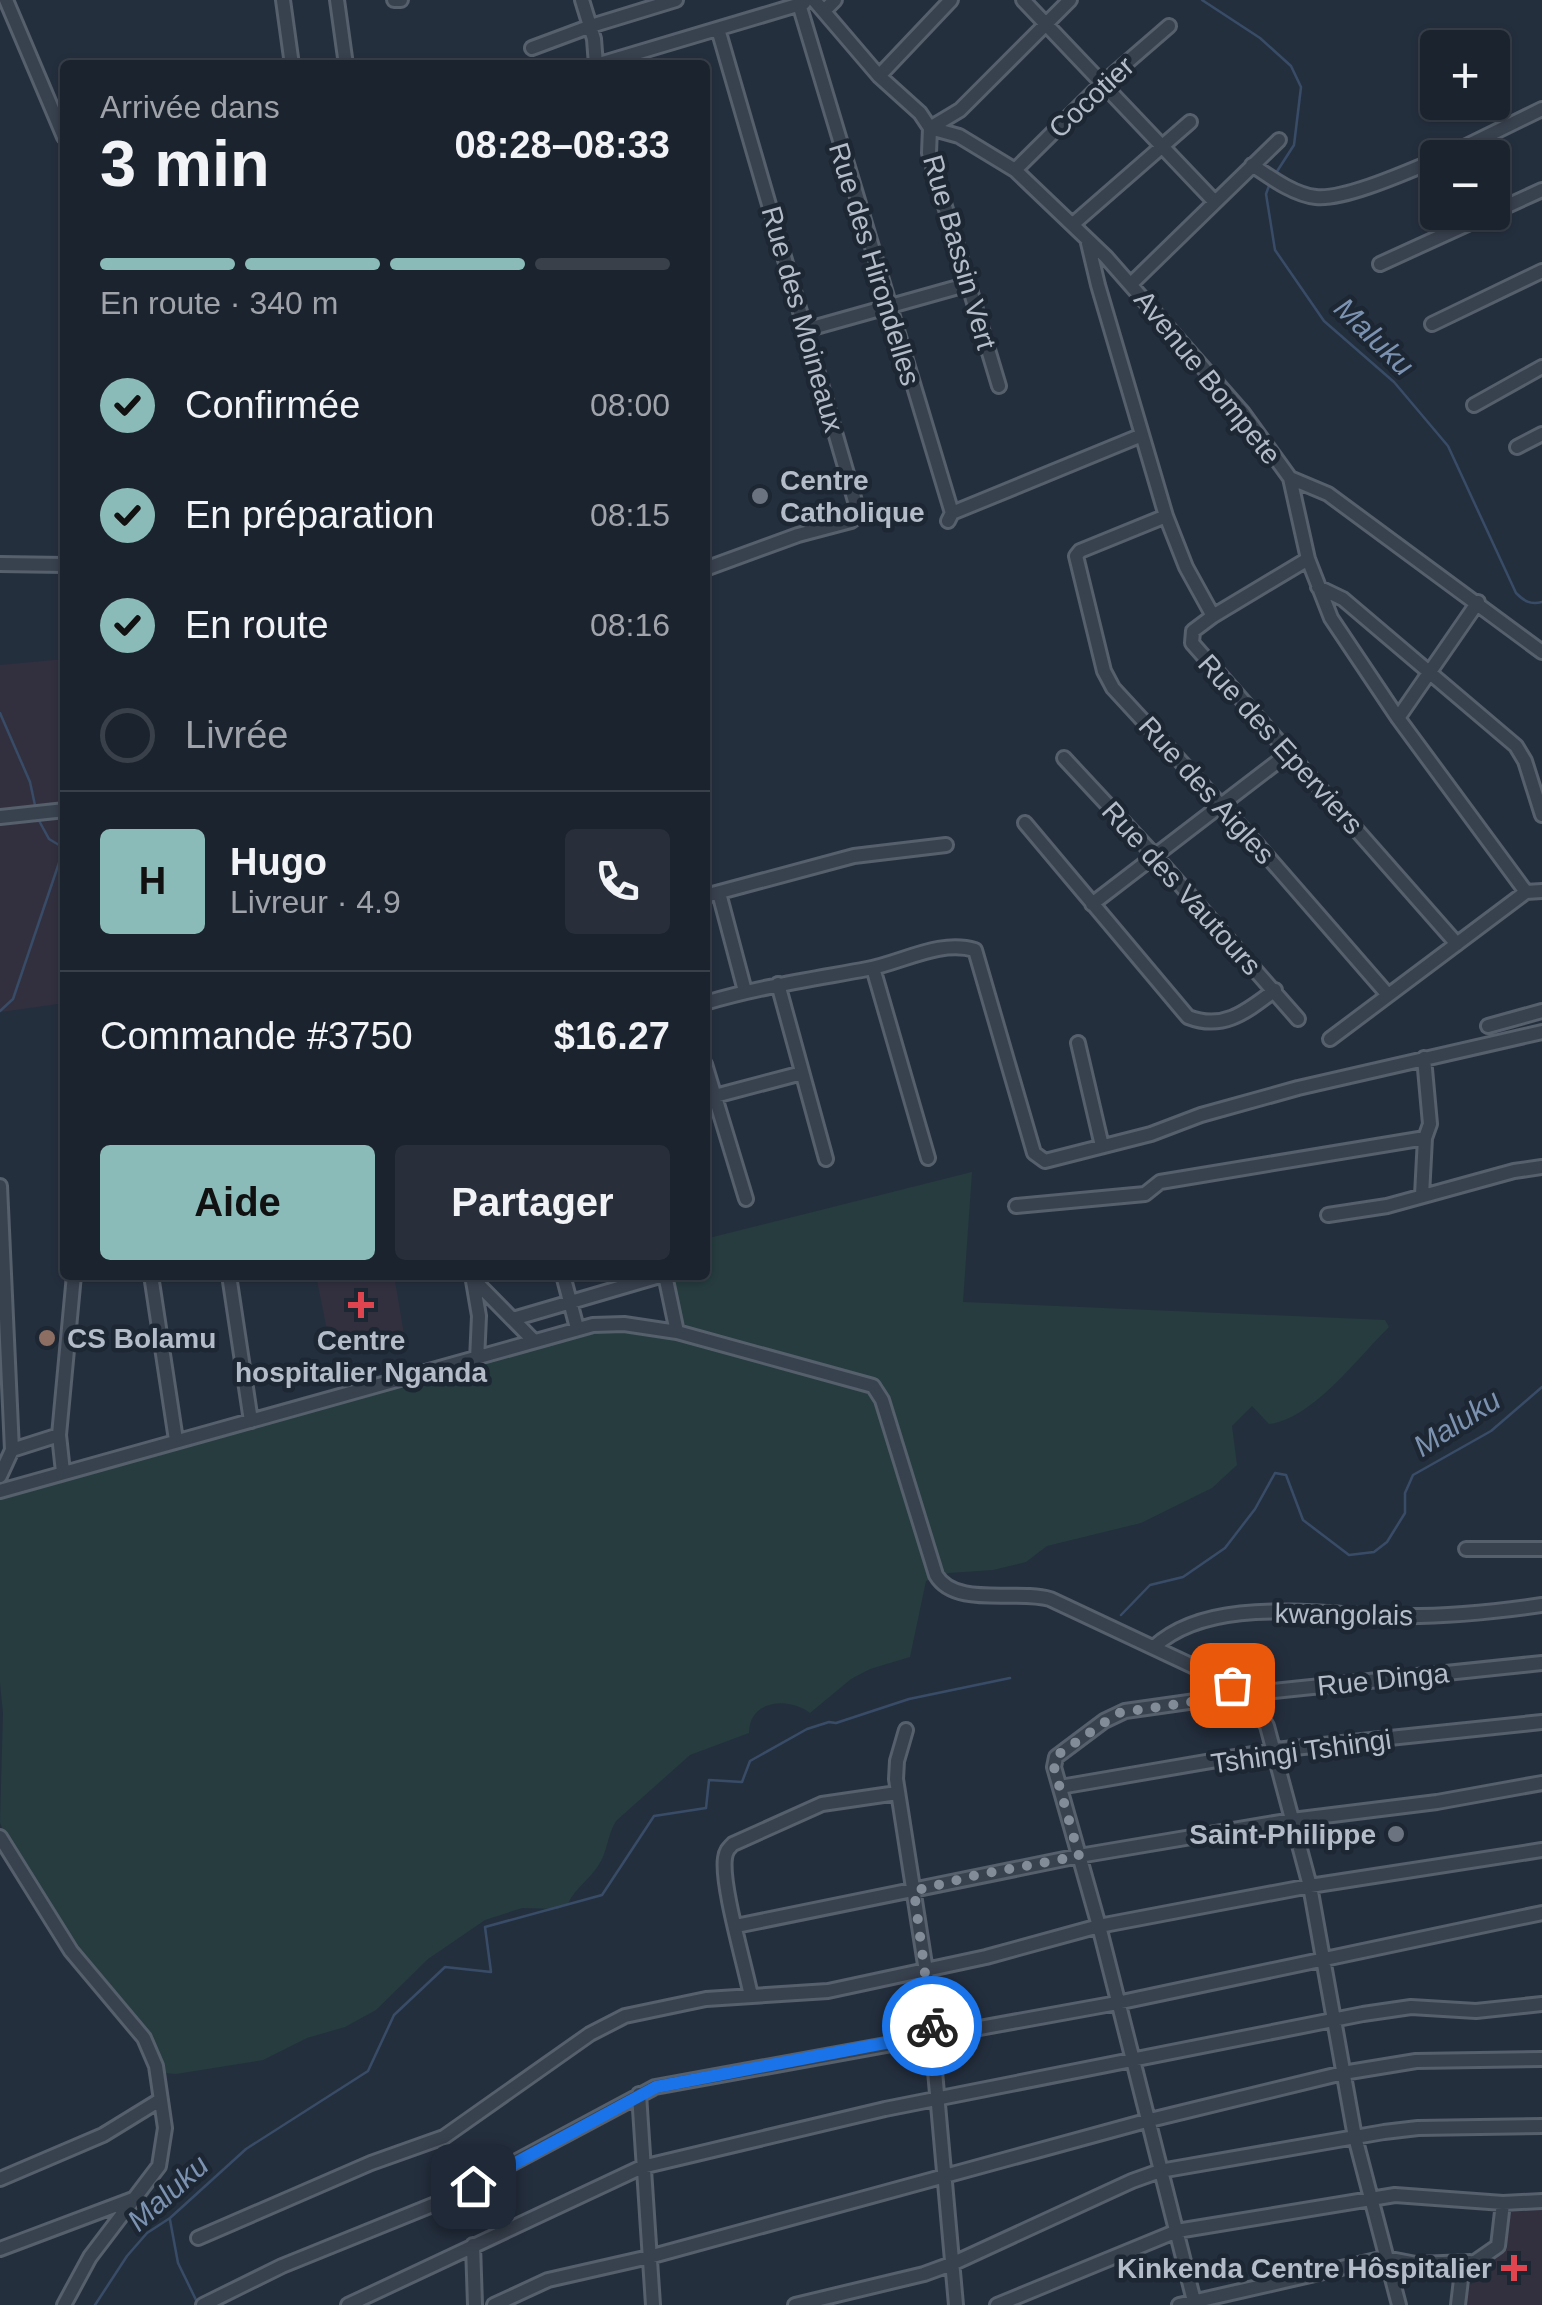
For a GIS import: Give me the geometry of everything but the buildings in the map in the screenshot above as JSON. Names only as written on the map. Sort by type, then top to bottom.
[{"type":"street","points":[[6,0],[60,128]]},
{"type":"street","points":[[283,0],[291,60]]},
{"type":"street","points":[[337,0],[345,60]]},
{"type":"street","points":[[582,0],[595,60]]},
{"type":"street","points":[[532,48],[676,0]]},
{"type":"street","points":[[824,11],[835,0]]},
{"type":"street","points":[[880,76],[951,0]]},
{"type":"street","points":[[1023,0],[1214,201]]},
{"type":"street","name":"Rue Bassin Vert","points":[[999,386],[929,153],[930,128],[960,110],[1070,0]]},
{"type":"street","points":[[644,59],[808,1]]},
{"type":"street","name":"Avenue Bompete","points":[[808,1],[824,11],[930,128],[959,136],[1014,170],[1073,224],[1243,412],[1290,478],[1308,558],[1330,618],[1526,892]]},
{"type":"street","name":"Rue des Hirondelles","points":[[808,1],[888,307],[950,517],[1142,435]]},
{"type":"street","name":"Cocotier","points":[[1014,170],[1102,84],[1169,26]]},
{"type":"street","name":"Rue des Moineaux","points":[[710,567],[850,522],[859,515],[718,30]]},
{"type":"street","points":[[1478,140],[1542,110]]},
{"type":"street","points":[[1073,224],[1190,122]]},
{"type":"street","points":[[1131,284],[1279,140]]},
{"type":"street","points":[[1252,165],[1313,197],[1393,178],[1420,167]]},
{"type":"street","points":[[1380,264],[1542,190]]},
{"type":"street","name":"Rue des Eperviers","points":[[1088,243],[1166,516],[1186,566],[1213,616],[1193,632],[1192,643],[1457,944]]},
{"type":"street","points":[[1432,324],[1542,271]]},
{"type":"street","points":[[806,330],[968,284]]},
{"type":"street","points":[[1474,405],[1542,367]]},
{"type":"street","points":[[1517,447],[1542,434]]},
{"type":"street","points":[[1290,478],[1328,494],[1542,652]]},
{"type":"street","name":"Rue des Aigles","points":[[1166,516],[1080,551],[1076,559],[1108,681],[1388,995]]},
{"type":"street","points":[[1213,616],[1308,558]]},
{"type":"street","points":[[0,564],[60,565]]},
{"type":"street","points":[[1318,587],[1340,596],[1516,746],[1525,761],[1542,815]]},
{"type":"street","points":[[1398,718],[1478,602]]},
{"type":"street","points":[[1092,904],[1289,753]]},
{"type":"street","name":"Rue des Vautours","points":[[1064,758],[1298,1019]]},
{"type":"street","points":[[0,817],[60,811]]},
{"type":"street","points":[[1025,824],[1188,1017],[1215,1023],[1231,1020],[1275,990]]},
{"type":"street","points":[[745,991],[712,894],[854,856],[946,845]]},
{"type":"street","points":[[1330,1039],[1526,892],[1542,891]]},
{"type":"street","points":[[710,1002],[778,984],[873,968],[912,954],[964,947],[974,950],[1036,1157],[1045,1161],[1160,1131],[1210,1112],[1542,1032]]},
{"type":"street","points":[[873,968],[928,1158]]},
{"type":"street","points":[[778,984],[826,1160]]},
{"type":"street","points":[[1488,1026],[1542,1011]]},
{"type":"street","points":[[1078,1043],[1102,1146]]},
{"type":"street","points":[[1422,1195],[1425,1138],[1430,1124],[1424,1058]]},
{"type":"street","points":[[715,1096],[802,1074]]},
{"type":"street","points":[[710,1080],[746,1198]]},
{"type":"street","points":[[1016,1206],[1144,1194],[1160,1182],[1425,1138]]},
{"type":"street","points":[[1328,1215],[1388,1206],[1542,1167]]},
{"type":"street","points":[[0,1186],[12,1450],[1,1472]]},
{"type":"street","points":[[63,1472],[59,1436],[74,1280]]},
{"type":"street","points":[[152,1280],[176,1440]]},
{"type":"street","points":[[230,1280],[251,1421]]},
{"type":"street","points":[[474,1280],[477,1360]]},
{"type":"street","points":[[476,1280],[534,1342]]},
{"type":"street","points":[[564,1280],[577,1328]]},
{"type":"street","points":[[513,1319],[647,1280]]},
{"type":"street","points":[[665,1280],[677,1332]]},
{"type":"street","points":[[0,1491],[477,1360],[577,1328],[624,1324],[677,1332],[872,1386],[882,1400],[941,1584],[957,1593],[1042,1596],[1215,1675],[1245,1694],[1262,1717],[1276,1750],[1310,1886],[1355,2137],[1399,2305]]},
{"type":"street","points":[[12,1450],[59,1436]]},
{"type":"street","points":[[1466,1549],[1542,1549]]},
{"type":"street","name":"kwangolais","points":[[1154,1648],[1178,1628],[1246,1613],[1399,1616],[1542,1605]]},
{"type":"street","name":"Rue Dinga","points":[[1060,1787],[1054,1767],[1059,1754],[1118,1713],[1245,1694],[1542,1663]]},
{"type":"street","name":"Tshingi Tshingi","points":[[1060,1787],[1276,1750],[1542,1722]]},
{"type":"street","points":[[906,1730],[897,1761],[897,1794],[926,1970],[956,2305]]},
{"type":"street","points":[[736,1926],[1079,1856],[1542,1783]]},
{"type":"street","points":[[1060,1787],[1195,2303]]},
{"type":"street","points":[[751,1996],[725,1866],[725,1856],[733,1844],[822,1804],[897,1794]]},
{"type":"street","points":[[0,1837],[71,1951],[144,2038],[156,2066],[165,2128],[164,2148],[154,2174],[90,2257],[64,2305]]},
{"type":"street","points":[[198,2238],[371,2163],[444,2138],[590,2034],[624,2016],[706,1998],[828,1991],[1099,1926],[1310,1886],[1542,1850]]},
{"type":"street","points":[[203,2305],[282,2266],[440,2202],[656,2087],[1117,2003],[1542,1914]]},
{"type":"street","points":[[348,2305],[642,2167],[870,2112],[1335,2020],[1411,2007],[1476,2011],[1542,2004]]},
{"type":"street","points":[[494,2305],[548,2280],[649,2257],[1146,2121],[1343,2073],[1416,2061],[1542,2059]]},
{"type":"street","points":[[639,2094],[653,2305]]},
{"type":"street","points":[[0,2179],[103,2135],[160,2100]]},
{"type":"street","points":[[795,2305],[954,2263],[1160,2171],[1418,2128],[1542,2126]]},
{"type":"street","points":[[997,2305],[1177,2231],[1395,2195],[1504,2204],[1542,2201]]},
{"type":"street","points":[[0,2249],[133,2198]]},
{"type":"street","points":[[1458,2305],[1462,2271],[1498,2246],[1504,2204]]},
{"type":"street","points":[[473,2246],[475,2305]]},
{"type":"street","points":[[1179,2305],[1385,2258],[1416,2264],[1470,2262]]},
{"type":"shaded area","points":[[60,659],[60,1004],[0,1012],[0,665]]},
{"type":"shaded area","name":"Centre hospitalier Nganda","points":[[317,1280],[395,1280],[404,1335],[331,1350]]},
{"type":"shaded area","name":"Kinkenda Centre Hôspitalier","points":[[1542,2206],[1542,2305],[1463,2305],[1461,2285],[1472,2284],[1502,2251],[1509,2208]]},
{"type":"green space","points":[[972,1172],[963,1302],[1385,1320],[1389,1327],[1334,1385],[1302,1411],[1269,1424],[1252,1406],[1232,1426],[1237,1465],[1212,1488],[1141,1523],[1047,1546],[1026,1562],[993,1570],[949,1573],[926,1581],[910,1657],[851,1679],[810,1713],[791,1704],[762,1708],[755,1714],[749,1733],[690,1755],[616,1821],[601,1861],[568,1904],[558,1909],[522,1908],[485,1920],[428,1959],[376,2010],[345,2027],[307,2038],[263,2060],[165,2073],[151,2040],[73,1943],[4,1835],[0,1822],[0,1496],[591,1333],[607,1331],[683,1340],[669,1280],[710,1280],[710,1238]]},
{"type":"waterway","name":"Maluku","points":[[1202,0],[1260,38],[1291,66],[1301,87],[1294,145],[1274,176]]},
{"type":"waterway","name":"Maluku","points":[[1270,183],[1266,194],[1275,250],[1324,321],[1394,382],[1448,446],[1516,593],[1528,602],[1542,602]]},
{"type":"waterway","points":[[0,713],[30,782],[36,810]]},
{"type":"waterway","points":[[37,817],[49,839],[60,846]]},
{"type":"waterway","points":[[0,1011],[13,999],[60,860]]},
{"type":"waterway","name":"Maluku","points":[[1121,1615],[1150,1585],[1183,1577],[1225,1548],[1255,1509],[1275,1473],[1286,1475],[1303,1520],[1349,1555],[1374,1552],[1387,1542],[1405,1513],[1405,1493],[1413,1475],[1491,1431],[1542,1387]]},
{"type":"waterway","points":[[95,2305],[147,2233],[170,2218],[246,2149],[368,2071],[394,2015],[445,1967],[491,1972],[485,1927],[602,1895],[654,1816],[706,1808],[709,1780],[742,1782],[750,1761],[807,1729],[909,1699],[1010,1678]]},
{"type":"waterway","points":[[170,2220],[178,2263],[197,2302]]},
{"type":"way so far","points":[[932,2026],[914,1891],[1079,1856],[1054,1767],[1056,1756],[1118,1713],[1245,1694],[1232,1685]]},
{"type":"place","name":"Centre Catholique","points":[[760,496]]},
{"type":"place","name":"Centre hospitalier Nganda","points":[[361,1305]]},
{"type":"place","name":"CS Bolamu","points":[[47,1338]]},
{"type":"place","name":"Saint-Philippe","points":[[1396,1834]]},
{"type":"place","name":"Kinkenda Centre Hôspitalier","points":[[1514,2268]]},
{"type":"route","points":[[473,2186],[656,2087],[842,2054],[932,2034],[932,2026]]}]
